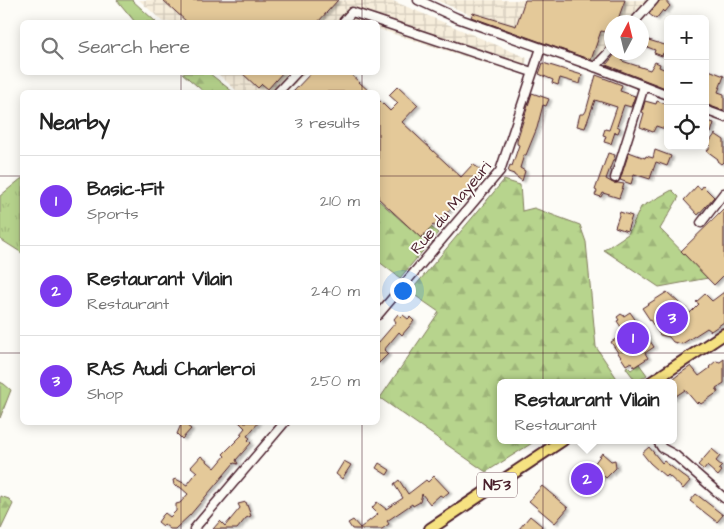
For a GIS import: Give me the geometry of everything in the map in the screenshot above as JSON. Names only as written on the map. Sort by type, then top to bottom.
[{"type":"main road","points":[[656,379],[724,334]]},
{"type":"main road","name":"N53","points":[[430,529],[558,444]]},
{"type":"street","points":[[418,0],[457,18],[596,67],[664,94]]},
{"type":"street","points":[[640,15],[654,0]]},
{"type":"street","points":[[345,20],[352,12],[376,20]]},
{"type":"street","points":[[380,21],[532,72]]},
{"type":"street","name":"Rue du Mayeuri","points":[[380,313],[500,171],[541,48]]},
{"type":"street","points":[[596,67],[604,58]]},
{"type":"street","points":[[280,90],[294,75]]},
{"type":"street","points":[[615,178],[644,86]]},
{"type":"street","points":[[709,111],[724,117]]},
{"type":"street","points":[[701,223],[724,193]]},
{"type":"street","points":[[194,529],[283,425]]},
{"type":"street","points":[[660,444],[662,448],[675,455],[724,498]]},
{"type":"shaded area","points":[[139,0],[391,0],[527,58],[524,75],[380,30],[380,20],[161,20]]},
{"type":"shaded area","points":[[436,0],[650,0],[636,15],[604,15],[604,50],[593,62],[505,30]]},
{"type":"shaded area","points":[[219,75],[304,75],[288,90],[236,90]]},
{"type":"green space","points":[[117,0],[132,0],[154,20],[133,20]]},
{"type":"green space","points":[[184,75],[212,75],[230,90],[202,90]]},
{"type":"green space","points":[[20,180],[20,252],[0,239],[0,196]]},
{"type":"green space","points":[[504,180],[520,185],[522,211],[534,208],[580,225],[586,242],[596,347],[617,379],[497,379],[497,444],[531,444],[486,472],[380,398],[439,312],[410,292]]},
{"type":"green space","points":[[672,190],[679,197],[660,229],[708,278],[659,287],[604,250],[628,234],[641,207]]},
{"type":"green space","points":[[380,202],[410,228],[421,218],[438,233],[400,278],[380,263]]},
{"type":"green space","points":[[639,364],[647,375],[641,379],[634,379],[626,368],[627,366],[631,370]]},
{"type":"green space","points":[[0,382],[11,390],[0,418]]},
{"type":"green space","points":[[0,496],[9,499],[13,504],[1,529]]},
{"type":"building","points":[[163,0],[338,0],[320,20],[185,20]]},
{"type":"building","points":[[525,0],[625,0],[620,15],[604,15],[604,32],[601,31],[591,60],[471,17],[473,13],[516,26]]},
{"type":"building","points":[[660,0],[665,0],[670,6],[665,12],[663,10],[656,19],[649,14]]},
{"type":"building","points":[[649,40],[664,45],[664,53],[662,56],[654,53],[655,50],[649,48]]},
{"type":"building","points":[[610,60],[622,60],[650,70],[655,62],[660,64],[659,67],[664,69],[664,87],[606,65]]},
{"type":"building","points":[[543,63],[582,75],[580,84],[560,78],[558,85],[552,83],[553,80],[539,74]]},
{"type":"building","points":[[709,70],[724,76],[718,92],[724,94],[724,111],[709,105]]},
{"type":"building","points":[[244,75],[280,75],[268,89],[262,84],[258,88]]},
{"type":"building","points":[[309,75],[351,75],[368,90],[295,90]]},
{"type":"building","points":[[596,75],[622,85],[620,91],[635,96],[631,107],[624,105],[617,126],[620,128],[618,133],[615,132],[611,144],[604,142],[606,136],[603,135],[605,129],[609,130],[617,107],[595,100],[585,128],[577,126],[580,114],[584,114],[586,111]]},
{"type":"building","points":[[398,86],[418,105],[402,122],[461,177],[473,164],[483,173],[435,226],[433,225],[421,238],[380,200],[380,101],[390,111],[398,103],[389,95]]},
{"type":"building","points":[[532,93],[549,99],[546,106],[543,105],[537,128],[526,155],[524,155],[520,168],[525,171],[522,181],[514,174],[508,172],[519,145],[517,140]]},
{"type":"building","points":[[645,101],[656,104],[657,101],[664,104],[664,129],[656,126],[653,132],[640,127],[644,113],[642,112]]},
{"type":"building","points":[[709,121],[714,123],[711,133],[709,132]]},
{"type":"building","points":[[715,134],[724,140],[724,163],[721,164],[717,161],[718,159],[707,151],[711,146],[709,143]]},
{"type":"building","points":[[655,150],[671,156],[667,166],[656,162],[650,179],[634,174],[631,184],[620,180],[629,152],[645,158],[646,156],[653,158]]},
{"type":"building","points":[[608,153],[615,155],[606,179],[613,183],[624,184],[619,198],[603,193],[601,197],[595,195]]},
{"type":"building","points":[[697,186],[701,189],[703,186],[714,197],[698,215],[684,200]]},
{"type":"building","points":[[724,209],[724,275],[714,285],[681,251]]},
{"type":"building","points":[[620,212],[632,216],[627,231],[615,227]]},
{"type":"building","points":[[667,292],[690,313],[699,304],[696,302],[705,294],[712,301],[724,292],[724,322],[711,331],[707,328],[682,344],[673,342],[669,337],[660,335],[642,308]]},
{"type":"building","points":[[630,312],[654,347],[645,353],[648,358],[634,367],[631,362],[626,365],[611,342],[625,333],[617,321],[619,320],[617,317],[621,314],[624,316]]},
{"type":"building","points":[[398,314],[408,319],[410,317],[414,321],[402,335],[399,332],[384,350],[388,354],[380,362],[380,341],[396,322],[394,319]]},
{"type":"building","points":[[724,359],[724,383],[716,388],[718,392],[701,404],[699,402],[697,404],[685,390],[677,395],[677,379],[673,379],[678,375],[691,366],[699,376],[716,361],[720,362]]},
{"type":"building","points":[[181,425],[186,425],[191,429],[182,439],[177,434]]},
{"type":"building","points":[[242,425],[256,425],[247,436],[250,438],[248,440],[251,443],[236,460],[238,464],[234,463],[190,515],[175,529],[170,529],[158,522],[165,513],[170,517],[176,511],[176,504],[180,503],[188,494],[180,487],[174,485],[173,480],[176,479],[187,485],[197,472],[191,467],[201,456],[215,468],[225,456],[223,454],[242,435],[240,434],[245,428]]},
{"type":"building","points":[[649,447],[662,463],[664,461],[690,481],[683,489],[668,475],[666,477],[650,463],[642,453]]},
{"type":"building","points":[[712,449],[720,456],[716,461],[722,466],[719,469],[722,471],[718,476],[707,466],[704,470],[698,465]]},
{"type":"building","points":[[602,453],[611,461],[615,460],[616,468],[606,478],[604,476],[594,485],[596,487],[592,492],[576,480],[594,464]]},
{"type":"building","points":[[344,461],[351,465],[342,479],[336,474]]},
{"type":"building","points":[[379,463],[390,470],[387,475],[376,468]]},
{"type":"building","points":[[434,476],[449,492],[443,497],[440,495],[430,504],[422,494],[420,502],[413,506],[412,504],[387,521],[389,524],[382,529],[352,529],[348,523],[353,520],[360,528],[378,514],[372,508],[377,502],[386,509],[403,498],[394,484],[399,480],[408,494],[426,480],[428,482]]},
{"type":"building","points":[[542,486],[568,508],[555,523],[529,501]]},
{"type":"building","points":[[696,494],[723,515],[717,522],[690,501]]},
{"type":"building","points":[[246,502],[251,516],[246,518],[237,529],[213,529],[220,521],[225,526],[240,508],[238,504]]},
{"type":"building","points":[[530,516],[542,526],[539,529],[519,529]]},
{"type":"place","name":"RAS Audi Charleroi","points":[[672,318]]},
{"type":"place","name":"Basic-Fit","points":[[633,338]]},
{"type":"place","name":"Restaurant Vilain","points":[[587,479]]}]
